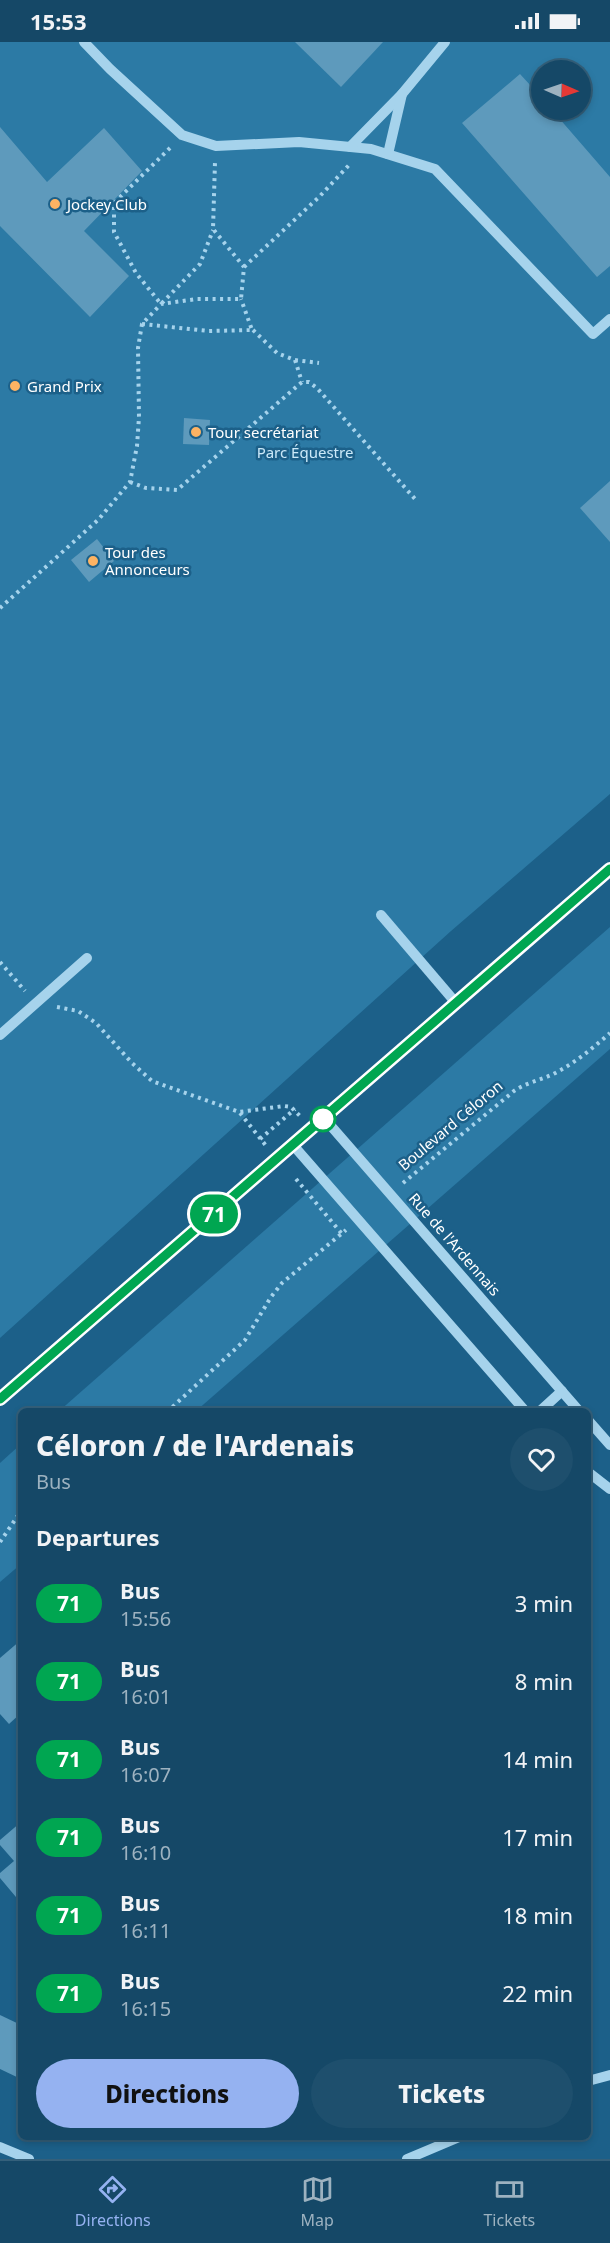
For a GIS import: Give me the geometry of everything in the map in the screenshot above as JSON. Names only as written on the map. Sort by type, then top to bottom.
[{"type":"street","points":[[84,42],[182,135],[216,146],[299,142],[366,148],[435,170],[593,334],[610,319]]},
{"type":"street","points":[[350,147],[402,94],[445,42]]},
{"type":"street","points":[[388,154],[402,94]]},
{"type":"street","points":[[0,1399],[610,869]]},
{"type":"street","points":[[381,915],[456,1004]]},
{"type":"street","points":[[0,1035],[87,958]]},
{"type":"street","name":"Rue de l'Ardennais","points":[[324,1118],[577,1408]]},
{"type":"street","points":[[293,1145],[523,1408]]},
{"type":"street","points":[[543,1408],[562,1391]]},
{"type":"street","points":[[591,1423],[610,1445]]},
{"type":"street","points":[[591,1474],[610,1489]]},
{"type":"street","points":[[591,2080],[610,2075]]},
{"type":"street","points":[[407,2159],[452,2140]]},
{"type":"street","points":[[0,2146],[29,2159]]},
{"type":"path","points":[[161,304],[136,273],[114,232],[114,203],[182,135]]},
{"type":"path","points":[[0,608],[98,520],[129,482],[137,446],[138,348],[142,324],[200,264],[213,229],[216,146]]},
{"type":"path","points":[[319,363],[296,360],[277,353],[252,330],[241,299],[244,267],[319,197],[366,148]]},
{"type":"path","points":[[213,229],[244,267]]},
{"type":"path","points":[[161,304],[197,299],[241,299]]},
{"type":"path","points":[[142,324],[208,331],[252,330]]},
{"type":"path","points":[[296,360],[302,382]]},
{"type":"path","points":[[129,482],[146,488],[177,490],[302,382],[309,382],[317,388],[415,499]]},
{"type":"path","points":[[0,962],[36,1004],[78,1011],[96,1023],[132,1063],[152,1081],[239,1112],[284,1106],[295,1109],[261,1140],[239,1112]]},
{"type":"path","name":"Boulevard Céloron","points":[[400,1185],[514,1091],[556,1072],[610,1034]]},
{"type":"path","points":[[172,1408],[245,1340],[282,1283],[342,1234],[300,1185]]},
{"type":"path","points":[[0,1542],[18,1515]]},
{"type":"green space","name":"Parc Équestre","points":[[0,42],[610,42],[610,794],[451,931],[0,1338]]},
{"type":"green space","points":[[610,927],[610,1049],[199,1408],[63,1408]]},
{"type":"green space","points":[[18,1447],[18,1567],[0,1582],[0,1463]]},
{"type":"building","points":[[295,42],[383,42],[341,87]]},
{"type":"building","points":[[520,74],[531,86],[531,120],[561,120],[610,177],[610,266],[597,277],[462,123]]},
{"type":"building","name":"Jockey Club","points":[[0,127],[47,182],[104,128],[142,171],[84,231],[129,276],[90,317],[0,226]]},
{"type":"building","name":"Tour secrétariat","points":[[184,418],[210,420],[209,445],[183,444]]},
{"type":"building","points":[[610,481],[610,542],[580,508]]},
{"type":"building","name":"Tour des Annonceurs","points":[[97,539],[114,561],[89,582],[71,560]]},
{"type":"building","points":[[18,1643],[18,1716],[9,1724],[0,1714],[0,1658]]},
{"type":"building","points":[[18,1825],[18,1899],[0,1878],[0,1873],[14,1861],[0,1845],[0,1840]]},
{"type":"building","points":[[0,2015],[18,2024],[18,2078],[0,2069]]},
{"type":"bus line","name":"71","points":[[0,1399],[610,869]]},
{"type":"place","name":"Jockey Club","points":[[55,204]]},
{"type":"place","name":"Grand Prix","points":[[15,386]]},
{"type":"place","name":"Tour secrétariat","points":[[196,432]]},
{"type":"place","name":"Tour des Annonceurs","points":[[93,561]]}]
